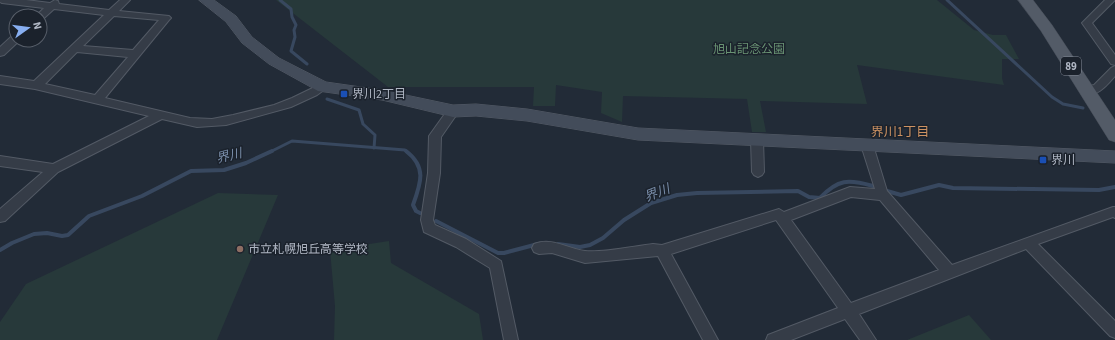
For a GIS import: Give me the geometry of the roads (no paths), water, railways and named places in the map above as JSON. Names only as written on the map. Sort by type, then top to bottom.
[{"type":"main road","name":"89","points":[[1025,0],[1043,22],[1115,135]]},
{"type":"street","points":[[2,0],[55,3],[111,13],[166,18],[97,100]]},
{"type":"street","points":[[37,85],[125,0]]},
{"type":"street","points":[[206,0],[231,19],[248,40],[274,61],[323,87],[382,95],[453,111],[476,110],[527,115],[638,134],[1115,157]]},
{"type":"street","points":[[1110,0],[1087,23],[1115,62]]},
{"type":"street","points":[[0,53],[8,46]]},
{"type":"street","points":[[75,49],[135,54]]},
{"type":"street","points":[[1087,91],[1098,88],[1115,70]]},
{"type":"street","points":[[0,80],[37,85],[197,123],[220,123],[284,107],[307,97],[323,87]]},
{"type":"street","points":[[453,111],[435,136],[434,173],[427,220],[430,228],[461,243],[496,265],[511,340]]},
{"type":"street","points":[[0,217],[54,169],[161,115]]},
{"type":"street","points":[[757,140],[758,172]]},
{"type":"street","points":[[867,145],[882,193],[950,272]]},
{"type":"street","points":[[0,161],[54,169]]},
{"type":"street","points":[[782,218],[850,192],[884,195]]},
{"type":"street","points":[[773,340],[1028,242],[1113,212],[1115,213]]},
{"type":"street","points":[[538,248],[552,246],[585,257],[653,250],[662,251],[779,214],[869,340]]},
{"type":"street","points":[[1028,242],[1115,331]]},
{"type":"street","points":[[662,251],[711,340]]},
{"type":"waterway","points":[[280,0],[291,9],[292,17],[296,25],[294,30],[295,37],[291,51],[307,64]]},
{"type":"waterway","points":[[947,0],[1052,97],[1063,104],[1083,108]]},
{"type":"waterway","points":[[327,99],[359,110],[363,124],[375,135],[374,148]]},
{"type":"waterway","name":"界川","points":[[272,151],[292,141],[374,148]]},
{"type":"waterway","name":"界川","points":[[374,148],[406,151]]},
{"type":"waterway","name":"界川","points":[[0,250],[12,243],[34,234],[47,233],[62,236],[68,235],[89,216],[142,196],[191,171],[224,170],[246,163],[272,151]]},
{"type":"waterway","name":"界川","points":[[406,151],[413,157],[420,169],[420,182],[413,205],[416,211],[420,213]]},
{"type":"waterway","name":"界川","points":[[558,244],[580,247],[590,245],[603,238],[624,220],[651,203],[677,195],[697,193],[798,191],[809,197],[820,198],[832,187],[844,182],[857,182],[873,186]]},
{"type":"waterway","name":"界川","points":[[887,191],[901,195],[939,185],[953,188],[1099,190],[1115,187]]},
{"type":"waterway","name":"界川","points":[[436,221],[498,253],[504,253],[538,244]]},
{"type":"place","name":"界川2丁目","points":[[344,94]]},
{"type":"place","name":"界川","points":[[1043,160]]},
{"type":"place","name":"市立札幌旭丘高等学校","points":[[240,249]]},
{"type":"district","name":"界川1丁目","points":[[900,132]]},
{"type":"park label","name":"旭山記念公園","points":[[749,49]]}]
